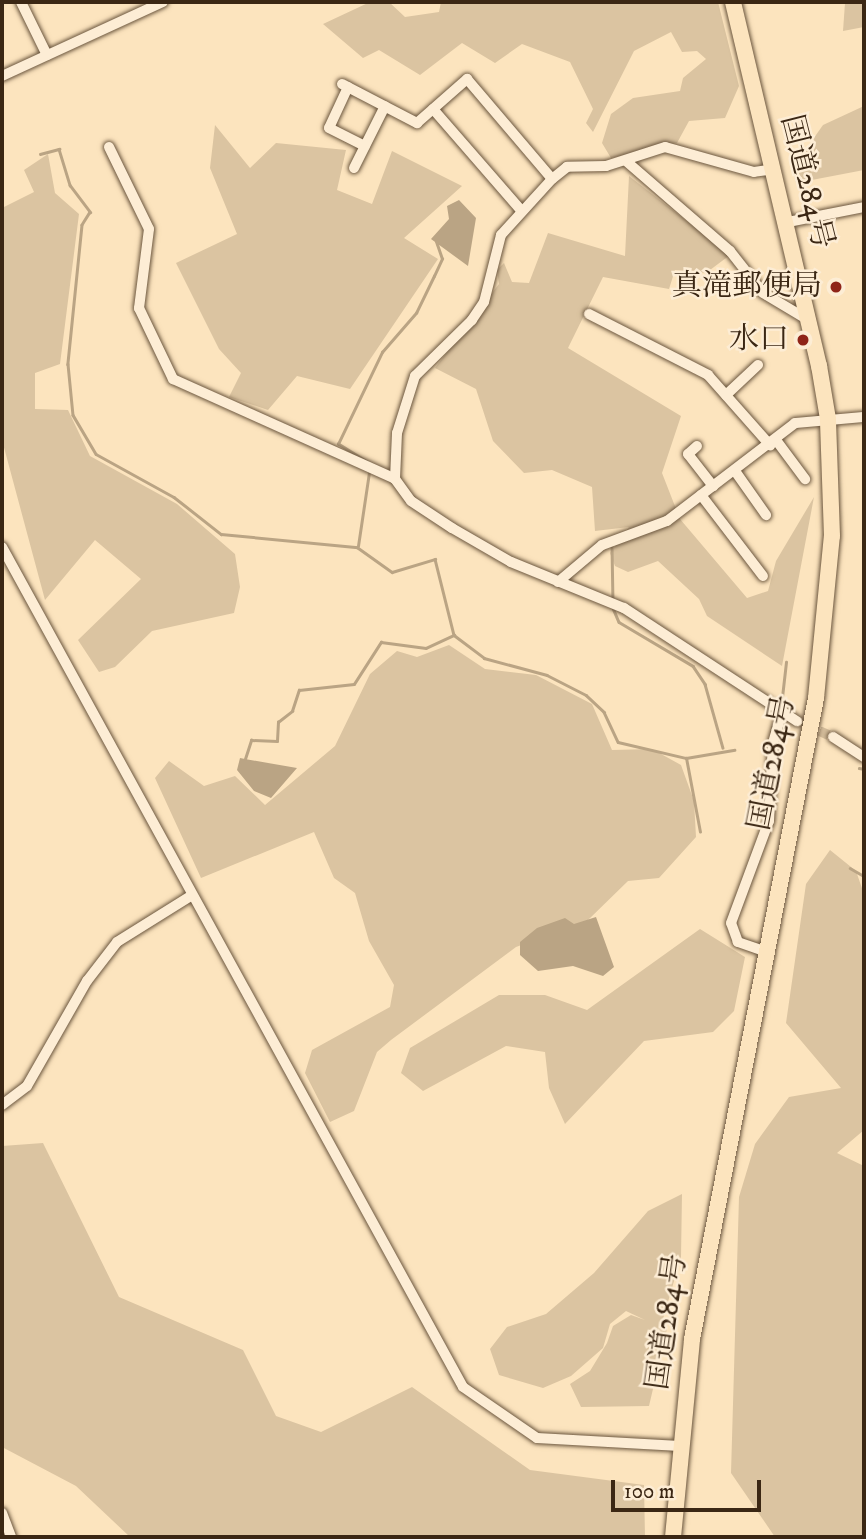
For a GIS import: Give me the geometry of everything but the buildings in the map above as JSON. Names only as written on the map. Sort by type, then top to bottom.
[{"type":"highway","name":"国道284号","points":[[673,1537],[680,1447],[709,1230],[823,637],[833,488],[828,419],[810,321],[733,2]]},
{"type":"street","points":[[22,2],[47,55]]},
{"type":"street","points":[[2,76],[163,2]]},
{"type":"street","points":[[365,146],[329,128],[345,86],[417,123],[467,79],[552,179]]},
{"type":"street","points":[[354,168],[385,106]]},
{"type":"street","points":[[433,109],[520,209]]},
{"type":"street","points":[[109,147],[149,229],[139,308],[173,379],[395,479],[411,501],[452,528],[558,582],[645,620],[797,721]]},
{"type":"street","points":[[395,479],[397,433],[415,376],[484,302],[501,235],[520,209],[552,179],[567,167],[626,161],[665,147],[754,172],[775,170]]},
{"type":"street","points":[[626,161],[730,251],[763,293],[810,321]]},
{"type":"street","points":[[788,222],[864,207]]},
{"type":"street","points":[[589,314],[708,375],[805,479]]},
{"type":"street","points":[[726,395],[758,365]]},
{"type":"street","points":[[558,582],[602,545],[667,521],[794,424],[864,417]]},
{"type":"street","points":[[697,446],[688,454],[713,486]]},
{"type":"street","points":[[735,471],[766,514]]},
{"type":"street","points":[[701,495],[762,576]]},
{"type":"street","points":[[2,547],[188,897],[463,1387],[537,1437],[680,1447]]},
{"type":"street","points":[[764,951],[738,942],[731,923],[769,821],[773,743],[782,711]]},
{"type":"street","points":[[833,737],[864,757]]},
{"type":"street","points":[[2,1105],[27,1086],[87,981],[117,942],[188,897]]},
{"type":"street","points":[[2,1513],[7,1535]]},
{"type":"shaded area","points":[[370,2],[389,2],[405,17],[439,12],[441,2],[718,2],[739,86],[725,118],[689,121],[677,143],[611,158],[602,143],[611,114],[633,98],[680,91],[683,78],[706,59],[697,51],[682,52],[671,32],[634,51],[593,132],[586,123],[593,109],[570,62],[522,44],[495,63],[462,43],[420,75],[379,50],[363,58],[323,24]]},
{"type":"shaded area","points":[[864,2],[864,27],[843,31],[845,3]]},
{"type":"shaded area","points":[[864,106],[864,170],[796,183],[792,169],[823,125]]},
{"type":"shaded area","points":[[215,125],[250,168],[276,143],[346,150],[337,190],[372,204],[392,151],[462,186],[404,238],[438,259],[350,389],[297,376],[268,410],[229,397],[241,373],[219,349],[176,263],[237,234],[210,168]]},
{"type":"shaded area","points":[[48,154],[55,193],[79,214],[60,364],[35,373],[35,409],[68,410],[90,456],[177,504],[235,554],[240,587],[234,613],[152,631],[115,667],[99,672],[78,640],[141,579],[95,540],[45,600],[2,440],[2,208],[34,192],[24,170]]},
{"type":"shaded area","points":[[629,176],[730,255],[706,273],[675,270],[669,289],[603,277],[568,348],[681,416],[662,473],[680,519],[747,598],[768,591],[776,561],[814,497],[782,666],[707,616],[699,599],[658,561],[628,572],[615,566],[610,553],[629,527],[595,531],[592,487],[552,470],[524,473],[493,441],[476,389],[435,368],[499,284],[497,270],[504,263],[512,282],[529,283],[548,233],[625,256]]},
{"type":"shaded area","points":[[459,200],[476,218],[468,266],[431,239],[449,219],[447,206]]},
{"type":"shaded area","points":[[449,645],[485,669],[536,675],[592,704],[612,750],[652,749],[681,765],[694,801],[696,837],[659,878],[628,881],[587,921],[516,947],[391,1040],[377,1052],[354,1111],[330,1122],[305,1073],[312,1050],[390,1007],[394,985],[369,941],[355,893],[334,878],[314,832],[201,878],[155,778],[169,761],[204,786],[235,776],[265,805],[335,746],[370,674],[397,651],[417,657]]},
{"type":"shaded area","points":[[240,758],[297,768],[271,798],[254,791],[237,770]]},
{"type":"shaded area","points":[[830,850],[856,871],[864,894],[864,1130],[837,1153],[864,1166],[864,1537],[775,1537],[731,1473],[739,1197],[755,1144],[789,1097],[841,1088],[786,1023],[806,884]]},
{"type":"shaded area","points":[[596,917],[614,967],[603,976],[573,966],[538,971],[520,955],[520,942],[537,928],[565,918],[574,924]]},
{"type":"shaded area","points":[[700,929],[745,957],[734,1011],[713,1032],[644,1041],[565,1124],[549,1088],[545,1052],[506,1046],[423,1091],[401,1073],[410,1048],[499,995],[545,995],[587,1010]]},
{"type":"shaded area","points":[[43,1143],[119,1297],[243,1350],[276,1416],[321,1432],[412,1387],[530,1470],[644,1485],[645,1537],[130,1537],[76,1486],[2,1447],[2,1146]]},
{"type":"shaded area","points":[[682,1194],[681,1257],[661,1326],[667,1329],[649,1406],[581,1407],[570,1384],[590,1371],[607,1343],[613,1326],[631,1315],[645,1320],[626,1311],[610,1324],[603,1348],[571,1376],[543,1388],[499,1375],[490,1349],[507,1327],[546,1314],[594,1273],[648,1211]]},
{"type":"waterway","points":[[40,154],[59,149],[70,185],[90,212],[82,225],[68,364],[73,415],[96,454],[174,497],[221,534],[357,547],[392,572],[435,559],[454,635],[484,658],[547,675],[586,695],[604,712],[618,742],[686,758]]},
{"type":"waterway","points":[[367,462],[338,444],[382,352],[416,313],[434,276],[442,259],[436,242]]},
{"type":"waterway","points":[[358,546],[369,472]]},
{"type":"waterway","points":[[612,546],[613,601]]},
{"type":"waterway","points":[[613,608],[619,622],[693,666],[705,684],[723,748]]},
{"type":"waterway","points":[[245,759],[251,740],[277,741],[278,722],[292,711],[299,690],[354,684],[381,642],[426,648],[454,635]]},
{"type":"waterway","points":[[781,706],[786,662]]},
{"type":"waterway","points":[[771,732],[776,715]]},
{"type":"waterway","points":[[700,832],[686,758],[734,750]]},
{"type":"waterway","points":[[859,768],[864,769]]},
{"type":"waterway","points":[[850,868],[864,876]]},
{"type":"tunnel","points":[[806,725],[833,737]]},
{"type":"place","name":"真滝郵便局","points":[[836,287]]},
{"type":"place","name":"水口","points":[[803,340]]}]
